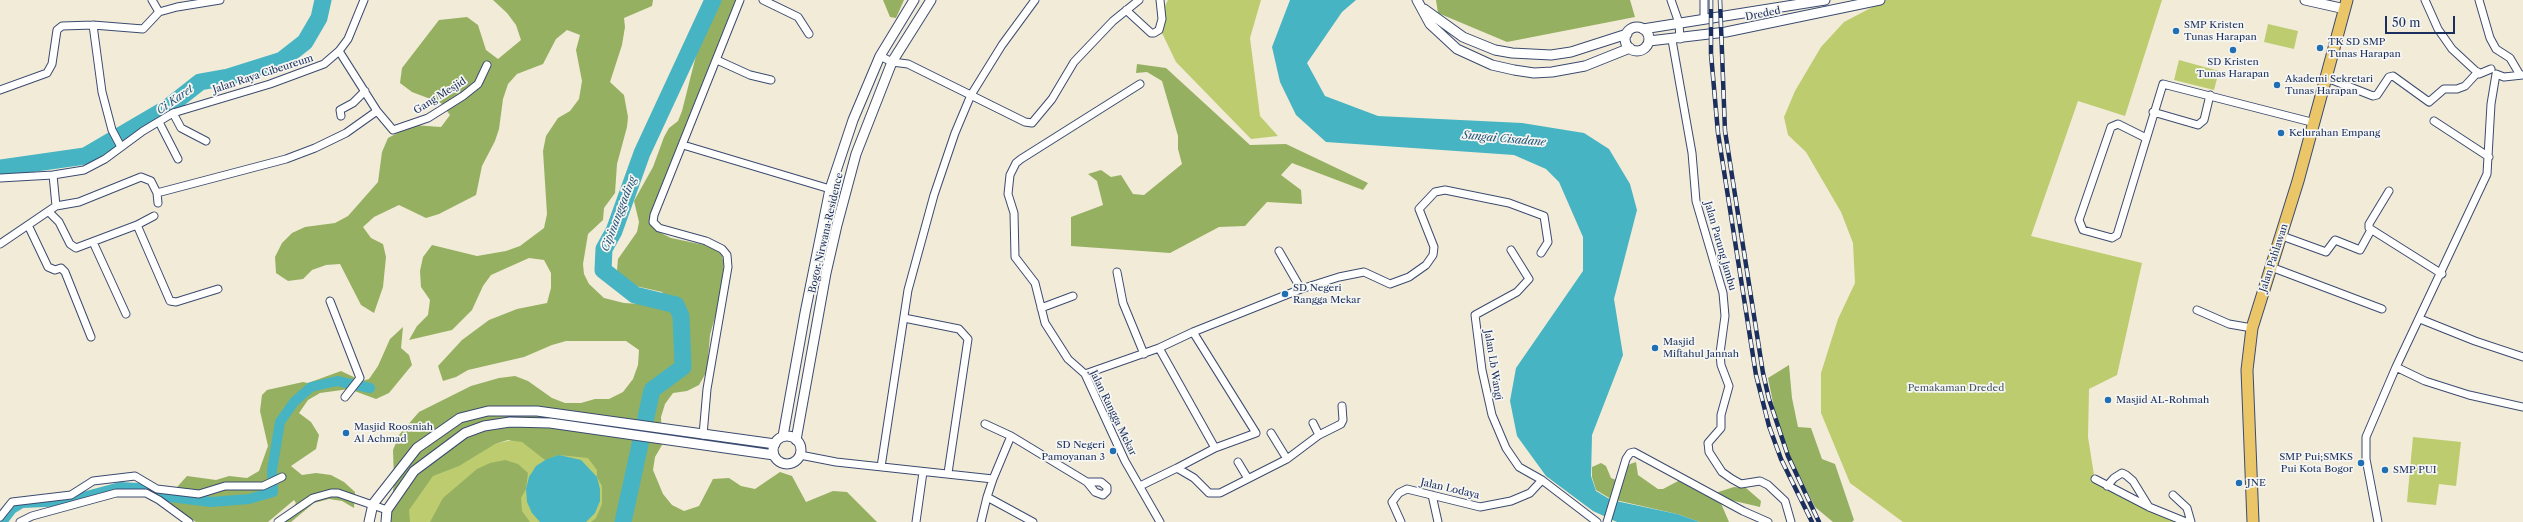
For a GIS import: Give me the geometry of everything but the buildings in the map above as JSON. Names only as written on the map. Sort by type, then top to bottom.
[{"type":"main road","name":"Jalan Pahlawan","points":[[2253,522],[2247,370],[2252,328],[2282,236],[2315,123],[2346,4]]},
{"type":"street","points":[[152,0],[159,12]]},
{"type":"street","points":[[0,90],[47,73],[52,64],[57,32],[60,27],[93,25],[143,29],[159,12],[177,7],[220,0]]},
{"type":"street","name":"Jalan Raya Cibeureum","points":[[0,178],[53,175],[84,170],[121,148],[142,131],[173,113],[305,72],[324,64],[339,51],[355,26],[364,0]]},
{"type":"street","points":[[703,434],[707,388],[728,267],[727,255],[722,249],[706,241],[659,228],[653,222],[661,192],[683,145],[740,0]]},
{"type":"street","points":[[763,0],[798,17],[809,34]]},
{"type":"street","name":"Bogor Nirwana Residence","points":[[784,436],[813,269],[830,189],[853,120],[880,56],[914,0]]},
{"type":"street","name":"Bogor Nirwana Residence","points":[[796,440],[826,273],[856,154],[892,62],[931,0]]},
{"type":"street","points":[[881,467],[890,394],[909,284],[926,219],[947,155],[971,95],[1002,45],[1035,0]]},
{"type":"street","points":[[880,56],[892,62],[908,64],[1026,122],[1032,123],[1052,99],[1074,62],[1098,36],[1139,0]]},
{"type":"street","points":[[1126,10],[1150,33],[1154,33],[1159,30],[1162,19],[1160,0]]},
{"type":"street","points":[[1418,0],[1424,9],[1430,24],[1457,49],[1492,65],[1534,73],[1552,72],[1585,66],[1630,48],[1642,50],[1649,41],[1649,36],[1643,29]]},
{"type":"street","name":"Jalan Parung Jambu","points":[[1672,0],[1679,23],[1676,39],[1692,153],[1696,201],[1723,293],[1725,316],[1720,353],[1721,365],[1729,386],[1720,415],[1721,428],[1708,443],[1709,452],[1722,472],[1732,479],[1741,484],[1760,481],[1768,485],[1785,501],[1791,522]]},
{"type":"street","points":[[1704,0],[1704,18]]},
{"type":"street","points":[[1424,9],[1463,37],[1495,50],[1512,54],[1551,55],[1571,52],[1627,34],[1632,28],[1643,29],[1704,18],[1825,0]]},
{"type":"street","name":"Dreded","points":[[1649,41],[1726,32],[1880,0]]},
{"type":"street","points":[[2305,0],[2346,4]]},
{"type":"street","points":[[2425,0],[2438,29],[2452,49],[2481,74],[2491,69]]},
{"type":"street","points":[[2479,0],[2490,38],[2496,49],[2510,58],[2522,75]]},
{"type":"street","points":[[93,25],[102,92],[112,130],[121,148]]},
{"type":"street","points":[[1627,34],[1626,42],[1630,48]]},
{"type":"street","name":"Gang Mesjid","points":[[339,51],[377,111],[393,130],[428,118],[472,88],[481,78],[487,65]]},
{"type":"street","points":[[717,60],[750,75],[771,80]]},
{"type":"street","points":[[2327,78],[2373,96],[2392,76],[2429,102],[2444,89],[2458,89],[2465,86],[2478,72]]},
{"type":"street","points":[[2378,522],[2366,459],[2366,437],[2396,367],[2442,274],[2485,179],[2489,157],[2491,104],[2496,74],[2504,76],[2522,75]]},
{"type":"street","points":[[2146,138],[2118,124],[2110,128],[2079,220],[2083,230],[2112,238],[2117,235],[2146,138],[2153,112],[2164,83],[2315,123]]},
{"type":"street","name":"Jalan Rangga Mekar","points":[[1140,84],[1016,163],[1010,175],[1008,194],[1014,213],[1015,257],[1035,283],[1045,323],[1068,360],[1084,374],[1125,462],[1160,522]]},
{"type":"street","points":[[341,116],[340,110],[353,103],[365,91]]},
{"type":"street","points":[[2153,112],[2198,125],[2204,120],[2210,95]]},
{"type":"street","points":[[157,193],[286,159],[315,148],[346,132],[377,111]]},
{"type":"street","points":[[173,113],[181,128],[206,141]]},
{"type":"street","points":[[2434,121],[2489,157]]},
{"type":"street","points":[[159,122],[178,159]]},
{"type":"street","points":[[683,145],[830,189]]},
{"type":"street","points":[[53,175],[56,206]]},
{"type":"street","points":[[0,244],[56,206],[79,202],[141,177],[151,181],[157,193],[158,203]]},
{"type":"street","points":[[1084,374],[1144,354],[1193,332],[1301,289],[1358,272],[1375,276],[1388,284],[1409,277],[1432,260],[1434,252],[1419,207],[1435,192],[1445,190],[1508,203],[1544,216],[1548,242],[1541,253]]},
{"type":"street","points":[[2389,191],[2369,224],[2371,230],[2421,259],[2442,274]]},
{"type":"street","points":[[49,212],[59,222],[72,247],[80,248],[137,225],[154,216]]},
{"type":"street","points":[[137,225],[168,298],[172,302],[218,289]]},
{"type":"street","points":[[28,226],[48,267],[55,270],[61,268],[65,272],[91,337]]},
{"type":"street","points":[[2282,236],[2326,252],[2335,240],[2360,250],[2371,230]]},
{"type":"street","points":[[93,242],[126,314]]},
{"type":"street","name":"Jalan Lb Wangi","points":[[1512,250],[1529,279],[1517,292],[1475,315],[1482,370],[1492,415],[1506,448],[1519,467],[1542,480]]},
{"type":"street","points":[[1279,251],[1301,289]]},
{"type":"street","points":[[2271,267],[2382,309]]},
{"type":"street","points":[[813,269],[826,273]]},
{"type":"street","points":[[1117,272],[1123,303],[1144,354]]},
{"type":"street","points":[[1041,308],[1073,296]]},
{"type":"street","points":[[330,301],[360,378],[346,398]]},
{"type":"street","points":[[2197,310],[2229,324],[2252,328]]},
{"type":"street","points":[[904,318],[959,329],[968,338],[948,473]]},
{"type":"street","points":[[2420,319],[2475,341],[2523,357]]},
{"type":"street","points":[[1140,486],[1215,448],[1256,434],[1193,332]]},
{"type":"street","points":[[1159,348],[1215,448]]},
{"type":"street","points":[[2396,367],[2425,381],[2469,395],[2523,406]]},
{"type":"street","points":[[1177,468],[1194,478],[1209,493],[1214,494],[1287,459],[1319,435],[1342,423],[1344,417],[1342,406]]},
{"type":"street","points":[[369,522],[373,504],[417,448],[429,438],[460,418],[488,411],[516,410],[654,432],[774,455],[785,463],[794,462],[800,455],[800,447],[796,440],[784,436],[775,444],[774,455]]},
{"type":"street","points":[[386,522],[387,510],[414,471],[464,433],[484,426],[510,422],[632,429]]},
{"type":"street","points":[[1312,423],[1319,435]]},
{"type":"street","points":[[985,424],[1011,436],[1087,482]]},
{"type":"street","points":[[654,432],[703,434],[775,444]]},
{"type":"street","points":[[1272,433],[1287,459]]},
{"type":"street","points":[[981,522],[993,479],[1011,436]]},
{"type":"street","points":[[1607,520],[1626,459],[1630,453],[1634,452],[1743,511],[1768,522]]},
{"type":"street","points":[[800,455],[881,467],[993,479]]},
{"type":"street","points":[[1238,462],[1247,477]]},
{"type":"street","points":[[916,522],[923,472]]},
{"type":"street","points":[[2107,486],[2114,478],[2122,473],[2133,481],[2149,507]]},
{"type":"street","points":[[0,517],[12,502],[71,495],[93,480],[135,476],[157,489],[188,493],[207,493],[225,486],[263,486],[282,477]]},
{"type":"street","points":[[2095,479],[2149,507],[2186,522]]},
{"type":"street","points":[[1542,480],[1597,522]]},
{"type":"street","name":"Jalan Lodaya","points":[[1401,522],[1392,502],[1399,493],[1407,489],[1480,507],[1510,501],[1530,493],[1542,480]]},
{"type":"street","points":[[20,522],[32,516],[116,493],[146,494],[159,500],[188,522]]},
{"type":"street","points":[[278,522],[307,502],[323,495],[338,494],[373,504],[387,510]]},
{"type":"street","points":[[1432,495],[1438,522]]},
{"type":"street","points":[[2173,495],[2187,508],[2191,522]]},
{"type":"street","points":[[987,497],[1033,522]]},
{"type":"green space","points":[[493,0],[653,0],[652,6],[624,18],[625,27],[622,45],[610,82],[624,95],[628,117],[627,127],[617,164],[615,193],[604,208],[603,220],[588,234],[583,264],[584,274],[589,284],[604,298],[624,303],[655,305],[663,310],[669,301],[662,292],[631,285],[621,279],[617,270],[618,259],[637,232],[639,222],[634,201],[653,167],[664,137],[669,128],[678,121],[682,111],[708,8],[713,0],[742,0],[653,212],[652,226],[657,231],[671,238],[714,247],[722,256],[724,263],[719,303],[710,335],[707,371],[699,385],[687,391],[673,393],[665,404],[661,417],[662,445],[655,457],[653,470],[663,494],[672,505],[684,511],[699,506],[713,479],[729,478],[741,486],[755,489],[780,472],[792,476],[806,502],[833,491],[847,492],[877,522],[591,522],[596,518],[602,504],[602,486],[597,477],[597,470],[588,458],[559,455],[545,460],[522,442],[508,440],[495,444],[459,466],[433,476],[409,510],[410,522],[390,522],[394,481],[393,450],[399,435],[419,412],[471,386],[499,378],[515,376],[528,381],[552,398],[565,403],[581,403],[595,399],[609,399],[623,392],[633,379],[638,365],[639,350],[626,341],[566,341],[552,345],[524,357],[468,370],[456,377],[443,381],[438,366],[462,340],[489,320],[517,309],[547,303],[551,288],[551,273],[544,260],[529,258],[491,275],[483,286],[472,310],[452,330],[409,340],[417,326],[428,315],[430,300],[421,287],[420,271],[423,257],[432,245],[477,256],[506,251],[520,246],[544,228],[547,214],[543,151],[546,136],[558,118],[570,111],[579,99],[582,81],[576,50],[580,35],[567,30],[556,39],[543,64],[517,74],[508,84],[503,99],[499,129],[495,141],[482,166],[476,195],[439,214],[426,218],[399,205],[374,217],[363,227],[371,238],[383,244],[386,257],[383,287],[374,313],[361,305],[340,264],[326,265],[312,270],[303,279],[288,281],[276,273],[275,257],[282,243],[292,233],[305,227],[335,223],[348,216],[378,182],[382,152],[388,138],[413,125],[441,127],[450,115],[441,103],[412,92],[400,83],[402,68],[439,20],[467,17],[478,25],[486,50],[498,59],[521,40],[516,25],[507,13]]},
{"type":"green space","points":[[883,0],[904,0],[896,18],[890,17]]},
{"type":"green space","points":[[1168,0],[1261,0],[1250,38],[1260,116],[1278,136],[1251,139],[1176,62],[1162,33],[1164,8]]},
{"type":"green space","points":[[1436,0],[1630,0],[1635,17],[1507,42],[1438,13]]},
{"type":"green space","name":"Pemakaman Dreded","points":[[1886,0],[2162,0],[2125,116],[2078,101],[2031,236],[2142,263],[2117,375],[2089,389],[2088,437],[2094,475],[2152,511],[2179,522],[1903,522],[1850,483],[1821,413],[1821,373],[1838,319],[1855,283],[1853,243],[1841,212],[1806,152],[1788,135],[1784,117],[1795,91],[1821,47],[1844,22]]},
{"type":"green space","points":[[2268,24],[2298,31],[2294,49],[2264,42]]},
{"type":"green space","points":[[2179,60],[2219,71],[2214,90],[2174,80]]},
{"type":"green space","points":[[1137,64],[1166,68],[1250,145],[1286,144],[1368,183],[1363,190],[1292,163],[1281,175],[1301,190],[1302,204],[1267,202],[1245,226],[1219,227],[1170,253],[1071,246],[1071,217],[1103,205],[1097,181],[1088,174],[1101,170],[1111,177],[1121,175],[1133,194],[1144,195],[1182,164],[1178,149],[1178,136],[1162,81],[1147,72],[1136,73]]},
{"type":"green space","points":[[403,327],[401,348],[409,355],[412,365],[389,393],[376,399],[349,389],[320,393],[308,400],[299,413],[311,422],[319,435],[316,449],[291,466],[302,475],[316,473],[331,475],[344,482],[355,492],[354,508],[342,501],[329,499],[314,503],[291,522],[282,522],[296,503],[294,500],[268,522],[196,522],[171,505],[169,496],[187,476],[216,480],[229,476],[247,478],[259,471],[268,446],[260,411],[262,395],[267,390],[303,382],[308,383],[341,371],[362,381],[369,379],[378,366],[390,339]]},
{"type":"green space","points":[[1789,365],[1792,398],[1798,427],[1811,428],[1822,459],[1835,464],[1854,520],[1852,522],[1833,522],[1815,507],[1780,437],[1768,378]]},
{"type":"green space","points":[[539,434],[619,451],[627,522],[400,522],[401,511],[449,454]]},
{"type":"green space","points":[[2413,437],[2461,442],[2456,486],[2439,484],[2436,505],[2407,502]]},
{"type":"green space","points":[[505,460],[518,464],[528,473],[526,489],[521,498],[522,511],[530,522],[430,522],[443,498],[477,469],[490,463]]},
{"type":"green space","points":[[1636,462],[1638,475],[1658,489],[1663,489],[1680,480],[1712,494],[1734,487],[1746,488],[1761,501],[1760,507],[1726,499],[1720,501],[1729,522],[1700,522],[1677,514],[1611,499],[1596,490],[1592,477],[1592,467],[1601,463],[1606,466],[1611,478],[1616,480],[1630,464]]},
{"type":"water","name":"Sungai Cisadane","points":[[1290,0],[1356,0],[1342,12],[1307,63],[1325,96],[1378,116],[1522,123],[1584,133],[1609,149],[1630,184],[1637,210],[1614,299],[1623,355],[1592,435],[1591,476],[1596,491],[1611,500],[1677,514],[1700,522],[1617,522],[1593,511],[1546,476],[1517,436],[1510,401],[1516,368],[1583,271],[1583,237],[1559,182],[1546,169],[1514,155],[1326,142],[1296,115],[1280,82],[1272,47]]},
{"type":"water","points":[[559,455],[581,460],[597,477],[600,489],[600,501],[595,513],[586,522],[540,522],[532,513],[527,502],[526,489],[529,477],[536,466],[547,459]]},
{"type":"waterway","name":"Ci Karet","points":[[0,168],[85,156],[167,108],[200,82],[228,77],[282,60],[305,42],[319,18],[323,0]]},
{"type":"waterway","name":"Cipinanggading","points":[[623,522],[652,390],[683,367],[681,316],[676,305],[635,295],[603,270],[604,249],[614,231],[642,153],[713,0]]},
{"type":"waterway","points":[[2,522],[12,509],[22,503],[68,501],[120,487],[138,488],[162,496],[211,502],[249,499],[273,492],[272,470],[280,422],[294,402],[311,387],[337,381],[370,388]]},
{"type":"railway","points":[[1711,0],[1711,54],[1718,133],[1756,375],[1769,426],[1781,459],[1812,522]]},
{"type":"railway","points":[[1720,0],[1725,131],[1763,373],[1769,399],[1788,456],[1819,522]]},
{"type":"place","name":"SMP Kristen Tunas Harapan","points":[[2176,31]]},
{"type":"place","name":"TK SD SMP Tunas Harapan","points":[[2320,48]]},
{"type":"place","name":"SD Kristen Tunas Harapan","points":[[2233,50]]},
{"type":"place","name":"Akademi Sekretari Tunas Harapan","points":[[2277,85]]},
{"type":"place","name":"Kelurahan Empang","points":[[2281,133]]},
{"type":"place","name":"SD Negeri Rangga Mekar","points":[[1285,294]]},
{"type":"place","name":"Masjid Miftahul Jannah","points":[[1655,348]]},
{"type":"place","name":"Masjid AL-Rohmah","points":[[2108,400]]},
{"type":"place","name":"Masjid Roosniah Al Achmad","points":[[346,433]]},
{"type":"place","name":"SD Negeri Pamoyanan 3","points":[[1113,451]]},
{"type":"place","name":"SMP Pui;SMKS Pui Kota Bogor","points":[[2361,463]]},
{"type":"place","name":"SMP PUI","points":[[2385,470]]},
{"type":"place","name":"JNE","points":[[2239,483]]}]
